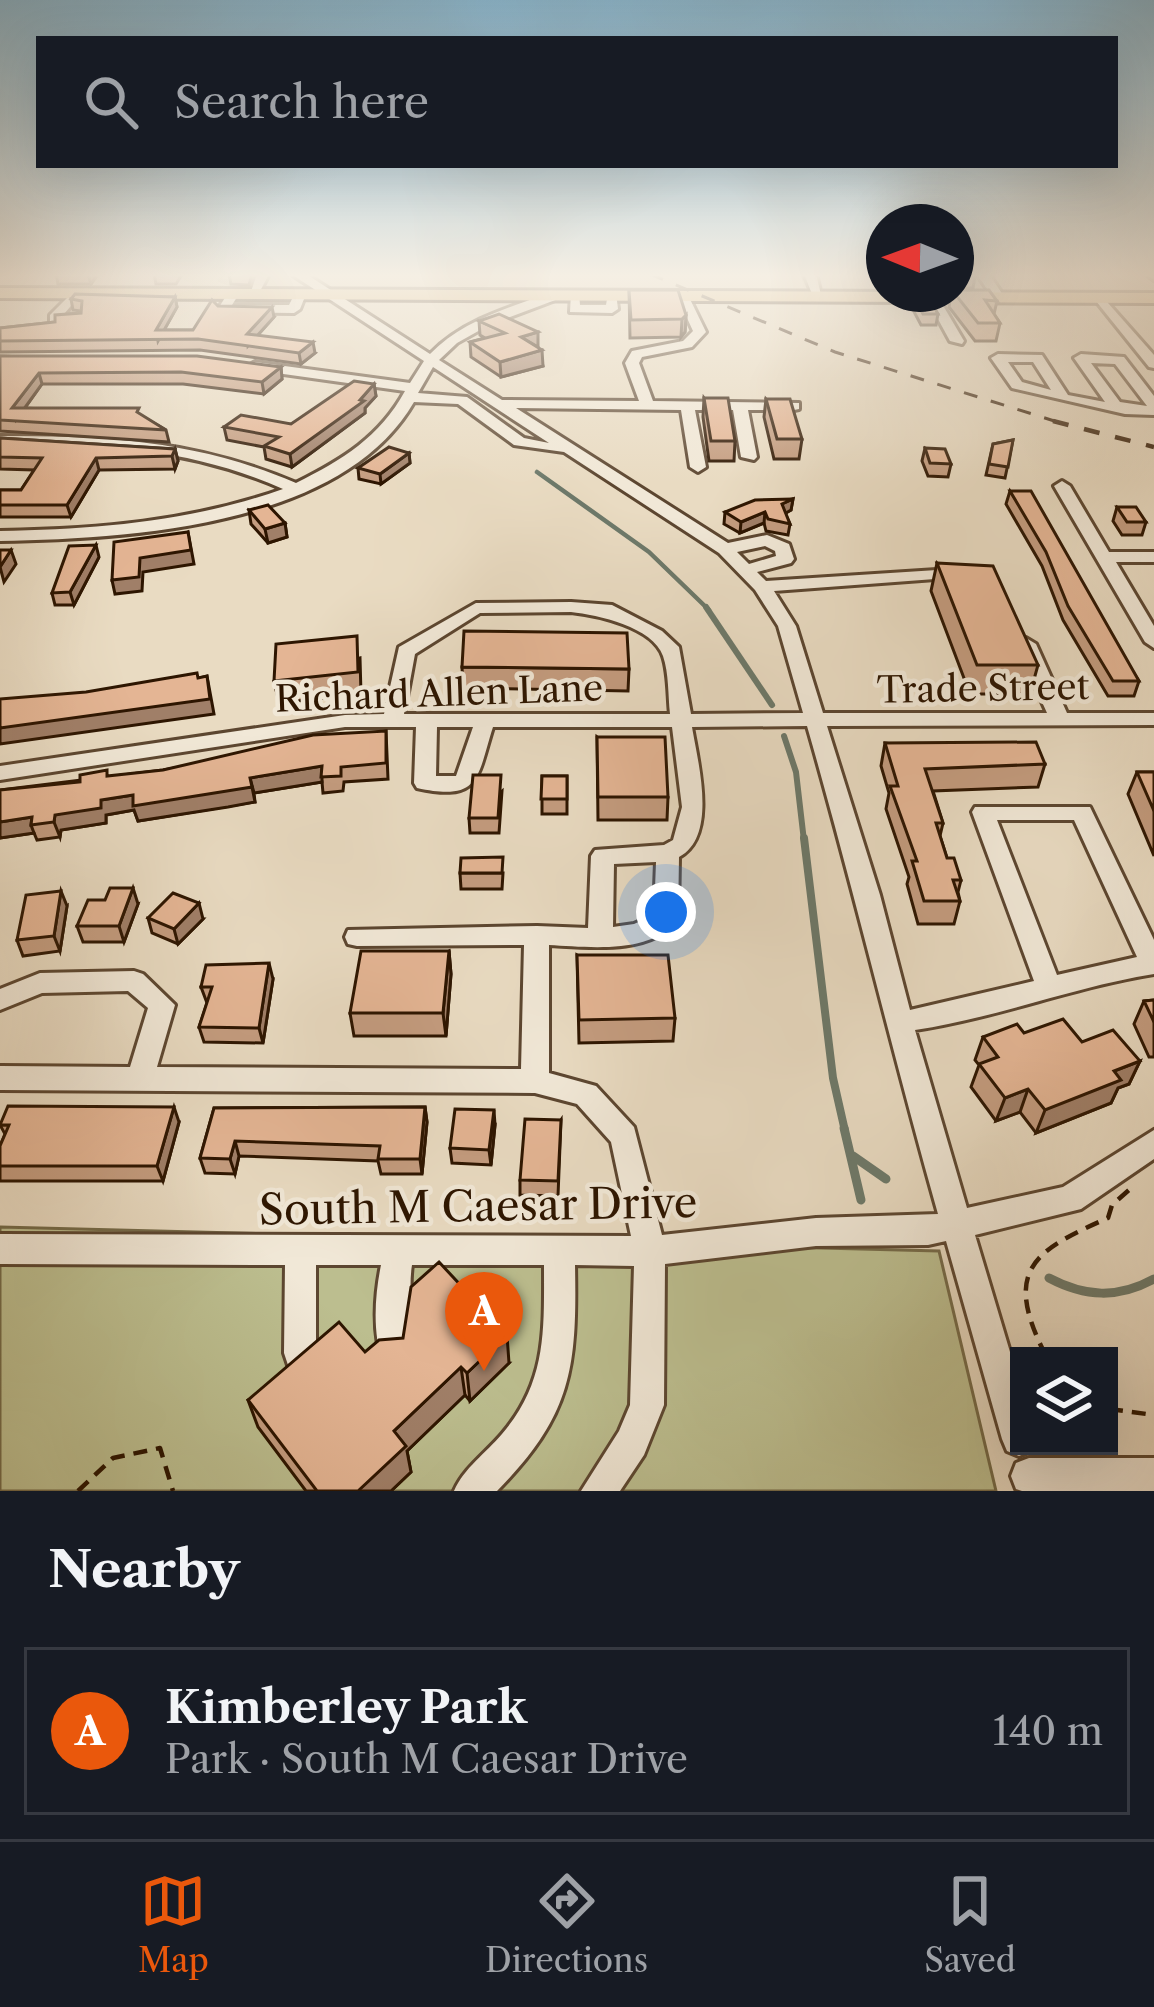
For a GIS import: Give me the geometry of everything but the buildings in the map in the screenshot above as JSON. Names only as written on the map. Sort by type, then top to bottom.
[{"type":"street","points":[[403,344],[725,549],[762,587],[787,626],[812,722],[868,895],[899,1022],[1025,1463],[1154,1476]]},
{"type":"street","points":[[0,536],[136,530],[202,518],[296,489],[378,440],[430,361],[456,344]]},
{"type":"street","points":[[647,404],[632,363],[638,354],[687,344]]},
{"type":"street","points":[[1125,410],[1115,406],[1081,358],[1119,360],[1154,408]]},
{"type":"street","points":[[237,364],[462,400],[794,406]]},
{"type":"street","points":[[1063,398],[1125,410],[1154,408]]},
{"type":"street","points":[[462,400],[537,448],[566,449]]},
{"type":"street","points":[[687,405],[698,466]]},
{"type":"street","points":[[740,406],[749,457]]},
{"type":"street","points":[[493,423],[514,416]]},
{"type":"street","points":[[509,434],[532,427]]},
{"type":"street","points":[[0,441],[175,445],[240,463],[296,489]]},
{"type":"street","points":[[1062,486],[1154,642]]},
{"type":"street","points":[[725,549],[767,540],[783,548],[785,559],[746,570]]},
{"type":"street","points":[[1104,557],[1154,557]]},
{"type":"street","points":[[762,587],[927,572],[977,574]]},
{"type":"street","points":[[393,721],[406,651],[476,608],[612,611],[656,635],[671,651],[693,807],[683,845],[668,853],[603,856],[600,937]]},
{"type":"street","points":[[1016,625],[1060,720]]},
{"type":"street","name":"Trade Street","points":[[812,722],[1154,719]]},
{"type":"street","name":"Richard Allen Lane","points":[[0,772],[256,731],[393,721],[812,722]]},
{"type":"street","points":[[427,721],[425,783],[439,787],[464,783],[485,721]]},
{"type":"street","points":[[899,1022],[929,1019],[1048,984],[1154,964],[1082,812],[983,812],[1048,984]]},
{"type":"street","points":[[357,937],[600,937],[652,930],[666,919],[668,853]]},
{"type":"street","points":[[535,1081],[537,935]]},
{"type":"street","points":[[0,1000],[40,983],[134,981],[162,1005],[140,1080]]},
{"type":"street","points":[[0,1078],[535,1081],[586,1094],[624,1136],[650,1251],[646,1405],[632,1443],[599,1491]]},
{"type":"street","name":"South M Caesar Drive","points":[[0,1249],[650,1251],[816,1232],[928,1231],[1070,1199],[1154,1143]]},
{"type":"street","points":[[394,1350],[392,1290],[399,1250]]},
{"type":"street","points":[[472,1491],[547,1405],[560,1360],[559,1251]]},
{"type":"street","points":[[300,1353],[301,1253]]},
{"type":"path","points":[[1042,1347],[1028,1318],[1024,1293],[1045,1248],[1108,1218],[1112,1205],[1137,1183]]},
{"type":"path","points":[[1118,1410],[1154,1415]]},
{"type":"path","points":[[78,1491],[96,1466],[122,1451],[160,1448],[173,1491]]},
{"type":"green space","points":[[0,1227],[939,1251],[996,1491],[0,1491]]},
{"type":"waterway","points":[[537,472],[649,552],[706,607]]},
{"type":"waterway","points":[[706,607],[772,705]]},
{"type":"waterway","points":[[784,736],[796,772],[804,841]]},
{"type":"waterway","points":[[804,838],[833,1078],[845,1131]]},
{"type":"waterway","points":[[844,1128],[861,1200]]},
{"type":"waterway","points":[[853,1156],[886,1179]]},
{"type":"waterway","points":[[1049,1278],[1102,1293],[1127,1290],[1154,1279]]},
{"type":"railway","points":[[815,344],[1061,423]]},
{"type":"railway","points":[[1053,421],[1061,423]]},
{"type":"railway","points":[[1061,423],[1154,447]]},
{"type":"place","name":"Kimberley Park","points":[[484,1371]]}]
